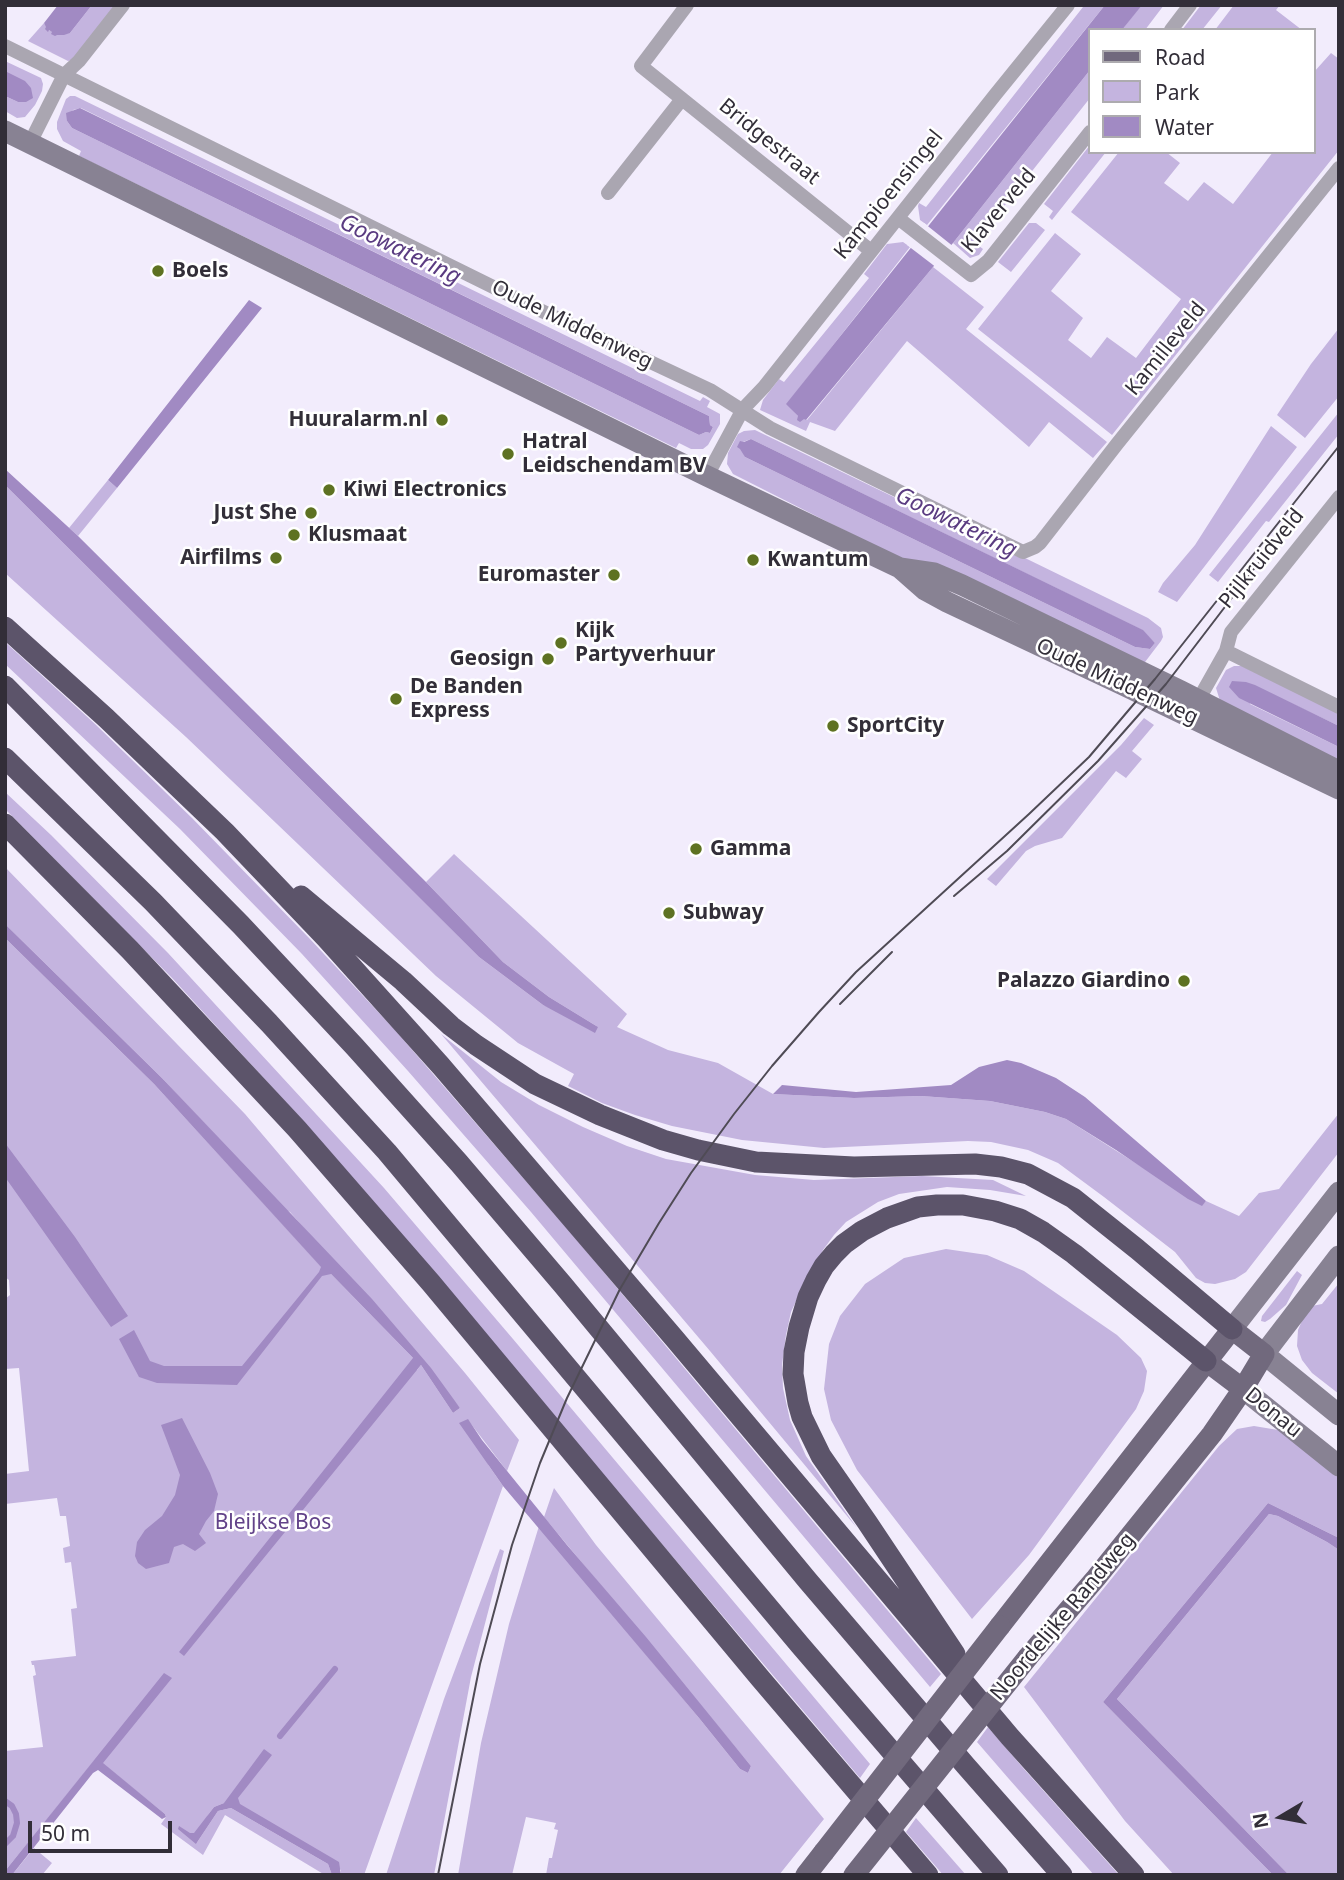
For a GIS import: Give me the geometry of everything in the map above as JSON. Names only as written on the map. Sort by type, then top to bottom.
[{"type":"highway","points":[[5,627],[106,718],[225,832],[326,938],[441,1066],[674,1338],[1010,1737],[1134,1875]]},
{"type":"highway","points":[[5,687],[241,925],[459,1163],[861,1643],[1062,1875]]},
{"type":"highway","points":[[5,758],[153,902],[387,1152],[800,1645],[998,1875]]},
{"type":"highway","points":[[5,824],[164,985],[297,1129],[431,1283],[928,1875]]},
{"type":"highway","points":[[225,832],[403,981],[451,1026],[505,1065],[569,1101],[663,1140],[756,1162],[854,1167],[975,1164],[1028,1174],[1073,1198],[1232,1329]]},
{"type":"highway","points":[[1010,1737],[821,1456],[802,1417],[794,1387],[794,1352],[805,1307],[816,1280],[824,1266],[844,1244],[868,1228],[903,1212],[937,1205],[963,1205],[995,1210],[1020,1219],[1074,1254],[1206,1362]]},
{"type":"highway","points":[[852,1786],[910,1875]]},
{"type":"main road","name":"Donau","points":[[1232,1329],[1264,1354]]},
{"type":"main road","name":"Noordelijke Randweg","points":[[806,1875],[1232,1329]]},
{"type":"main road","name":"Noordelijke Randweg","points":[[854,1875],[1028,1657],[1096,1578],[1212,1434],[1264,1354]]},
{"type":"main road","name":"Donau","points":[[1206,1362],[1243,1390]]},
{"type":"street","points":[[30,143],[64,75],[79,61],[123,5]]},
{"type":"street","name":"Bridgestraat","points":[[687,5],[641,66],[871,251]]},
{"type":"street","name":"Kampioensingel","points":[[707,476],[743,409],[764,387],[1068,5]]},
{"type":"street","points":[[1173,28],[1190,5]]},
{"type":"street","name":"Oude Middenweg","points":[[5,46],[548,314],[710,390],[770,428],[1023,552]]},
{"type":"street","points":[[608,193],[682,99]]},
{"type":"street","name":"Oude Middenweg","points":[[5,131],[900,568],[934,573],[953,581],[1194,708],[1339,789]]},
{"type":"street","name":"Klaverveld","points":[[898,218],[971,275],[988,261],[1088,135]]},
{"type":"street","name":"Kamilleveld","points":[[1023,552],[1040,543],[1339,168]]},
{"type":"street","name":"Pijlkruidveld","points":[[1194,708],[1226,651],[1231,632],[1339,497]]},
{"type":"street","points":[[1226,651],[1339,707]]},
{"type":"street","name":"Oude Middenweg","points":[[1194,708],[1339,771]]},
{"type":"street","points":[[1232,1329],[1339,1192]]},
{"type":"street","points":[[1264,1354],[1339,1256]]},
{"type":"street","name":"Donau","points":[[1264,1354],[1339,1415]]},
{"type":"street","name":"Donau","points":[[1243,1390],[1339,1466]]},
{"type":"green space","points":[[92,5],[115,5],[72,60],[68,61],[28,41],[44,23],[49,30],[57,34],[70,33]]},
{"type":"green space","points":[[1081,5],[1105,5],[927,225],[920,220],[919,203],[926,207],[1083,7]]},
{"type":"green space","points":[[1141,5],[1164,5],[1147,28],[1124,28]]},
{"type":"green space","points":[[1201,5],[1222,5],[1204,28],[1184,28]]},
{"type":"green space","points":[[1234,5],[1280,5],[1276,10],[1299,28],[1217,28]]},
{"type":"green space","points":[[1331,53],[1339,59],[1339,150],[1112,435],[978,329],[1055,233],[1081,254],[1051,291],[1083,318],[1068,340],[1091,358],[1107,337],[1136,358],[1181,299],[1071,212],[1117,154],[1169,154],[1180,163],[1164,183],[1188,201],[1204,182],[1233,204],[1271,154],[1316,154],[1316,70]]},
{"type":"green space","points":[[5,61],[41,78],[42,91],[25,117],[17,118],[5,111],[5,96],[18,102],[5,71]]},
{"type":"green space","points":[[1088,73],[1088,101],[975,243],[983,249],[979,255],[970,258],[953,243]]},
{"type":"green space","points":[[75,96],[700,401],[703,397],[710,401],[707,407],[720,414],[720,424],[703,449],[691,449],[679,443],[676,448],[79,156],[81,151],[63,141],[57,129],[66,99]],"holes":[[[81,108],[709,416],[710,425],[713,427],[710,433],[699,435],[72,128],[67,121],[73,110]]]},
{"type":"green space","points":[[1088,148],[1088,154],[1104,154],[1052,220],[1049,217],[1053,211],[1044,204]]},
{"type":"green space","points":[[1029,223],[1036,223],[1045,230],[1011,272],[998,262]]},
{"type":"green space","points":[[903,242],[910,247],[787,404],[798,416],[807,420],[933,267],[984,307],[966,329],[1107,442],[1093,458],[1049,422],[1029,447],[907,341],[835,431],[810,422],[806,431],[760,410],[763,400],[779,379],[784,382],[869,278],[864,274],[887,244]]},
{"type":"green space","points":[[1339,328],[1339,396],[1305,438],[1277,415]]},
{"type":"green space","points":[[1339,412],[1339,434],[1218,582],[1209,575]]},
{"type":"green space","points":[[1271,426],[1297,447],[1177,602],[1158,592],[1195,545]]},
{"type":"green space","points":[[755,430],[1148,618],[1161,628],[1163,637],[1142,666],[903,560],[733,474],[727,464],[728,453],[738,434]],"holes":[[[751,439],[1142,630],[1155,643],[1150,649],[1135,647],[745,457],[743,442]]]},
{"type":"green space","points":[[108,480],[117,488],[78,536],[69,528]]},
{"type":"green space","points":[[5,485],[479,957],[543,1005],[598,1027],[549,997],[503,962],[426,882],[454,854],[627,1014],[617,1027],[668,1050],[718,1063],[773,1094],[854,1098],[921,1096],[990,1101],[1045,1112],[1066,1119],[1202,1205],[1206,1201],[1239,1216],[1259,1193],[1279,1189],[1339,1113],[1339,1152],[1246,1272],[1235,1279],[1215,1284],[1196,1278],[1175,1252],[1058,1163],[1028,1150],[991,1142],[968,1141],[824,1148],[742,1140],[672,1126],[635,1115],[568,1086],[574,1074],[518,1043],[436,976],[186,737],[5,573]]},
{"type":"green space","points":[[5,642],[192,818],[394,1029],[571,1233],[941,1674],[930,1687],[531,1212],[408,1071],[302,954],[180,829],[5,664]]},
{"type":"green space","points":[[1242,666],[1339,713],[1339,726],[1255,686],[1250,704],[1339,747],[1339,763],[1221,704],[1216,688],[1226,670]]},
{"type":"green space","points":[[1144,718],[1154,725],[1132,751],[1142,759],[1126,778],[1116,771],[1062,838],[1026,851],[996,886],[987,879],[1121,745]]},
{"type":"green space","points":[[5,792],[168,953],[384,1188],[870,1764],[860,1778],[313,1132],[173,979],[5,809]]},
{"type":"green space","name":"Bleijkse Bos","points":[[5,867],[245,1114],[519,1440],[507,1471],[468,1420],[489,1466],[503,1486],[364,1875],[341,1875],[341,1870],[224,1803],[214,1807],[208,1815],[196,1844],[218,1811],[231,1808],[328,1864],[332,1875],[325,1875],[225,1815],[203,1855],[161,1824],[165,1814],[103,1764],[94,1761],[5,1871],[5,1751],[43,1747],[33,1676],[36,1675],[31,1661],[76,1656],[71,1609],[77,1608],[71,1562],[65,1563],[63,1548],[70,1546],[66,1516],[60,1516],[57,1498],[5,1504],[5,1474],[29,1471],[19,1368],[5,1369],[5,1299],[10,1295],[9,1280],[5,1277],[5,938],[154,1084],[328,1274],[331,1274],[413,1358],[417,1370],[421,1365],[453,1413],[460,1408],[290,1212],[285,1210],[162,1078],[5,924]]},
{"type":"green space","points":[[441,1034],[501,1082],[539,1105],[627,1146],[666,1159],[755,1175],[814,1180],[922,1176],[993,1180],[1026,1196],[947,1187],[899,1194],[878,1202],[846,1222],[834,1235],[803,1286],[791,1312],[782,1365],[783,1388],[790,1420],[806,1456],[857,1528],[710,1351]]},
{"type":"green space","points":[[946,1249],[987,1255],[1024,1271],[1117,1335],[1141,1358],[1147,1371],[1144,1391],[1136,1409],[1029,1555],[972,1619],[857,1470],[831,1420],[824,1389],[829,1344],[840,1316],[865,1284],[904,1258]]},
{"type":"green space","points":[[1297,1271],[1302,1275],[1286,1305],[1270,1319],[1261,1321],[1262,1316]]},
{"type":"green space","points":[[1339,1283],[1339,1394],[1312,1373],[1302,1360],[1297,1346],[1298,1330],[1304,1316],[1312,1306],[1322,1304]]},
{"type":"green space","points":[[1254,1426],[1278,1430],[1339,1473],[1339,1538],[1268,1503],[1103,1702],[1273,1875],[1174,1875],[1125,1821],[1024,1687],[1219,1446],[1237,1429]]},
{"type":"green space","points":[[554,1488],[596,1545],[824,1819],[779,1875],[546,1875],[558,1830],[554,1829],[556,1823],[526,1817],[512,1875],[458,1875],[481,1743],[509,1624],[539,1526],[740,1769],[748,1773],[751,1766],[544,1517]]},
{"type":"green space","points":[[1269,1514],[1278,1516],[1339,1550],[1339,1875],[1289,1875],[1117,1699]]},
{"type":"green space","points":[[500,1549],[504,1551],[471,1677],[434,1875],[386,1875],[444,1699]]},
{"type":"green space","points":[[988,1727],[1119,1875],[1094,1875],[1009,1779],[977,1742]]},
{"type":"green space","points":[[916,1818],[966,1875],[943,1875],[906,1832]]},
{"type":"green space","points":[[34,1848],[52,1863],[42,1875],[12,1875]]},
{"type":"water","points":[[58,5],[92,5],[70,33],[55,36],[45,29],[44,23]]},
{"type":"water","points":[[1105,5],[1142,5],[1124,28],[1088,28],[1088,73],[953,243],[806,420],[797,420],[798,416],[786,404]]},
{"type":"water","points":[[5,71],[25,81],[31,88],[33,98],[18,102],[5,96]]},
{"type":"water","points":[[80,108],[709,416],[710,425],[713,427],[710,433],[699,435],[72,128],[66,113]]},
{"type":"water","points":[[249,300],[262,308],[117,488],[108,480]]},
{"type":"water","points":[[751,439],[1143,630],[1155,643],[1150,649],[1135,647],[745,457],[737,447],[740,441]]},
{"type":"water","points":[[5,469],[78,536],[503,962],[549,997],[598,1027],[595,1033],[543,1005],[479,957],[5,485]]},
{"type":"water","points":[[1232,681],[1255,685],[1339,726],[1339,747],[1239,698],[1229,687]]},
{"type":"water","points":[[5,924],[162,1078],[372,1299],[431,1368],[460,1408],[453,1413],[421,1365],[184,1656],[179,1652],[413,1358],[331,1274],[322,1276],[237,1385],[157,1383],[139,1377],[119,1339],[134,1330],[150,1361],[164,1366],[242,1366],[321,1267],[154,1084],[5,938]]},
{"type":"water","points":[[1007,1060],[1056,1078],[1085,1097],[1206,1201],[1202,1206],[1188,1199],[1066,1119],[1045,1112],[990,1101],[921,1096],[854,1098],[773,1094],[782,1085],[856,1092],[951,1085],[979,1067]]},
{"type":"water","points":[[5,1143],[75,1237],[128,1316],[111,1327],[5,1177]]},
{"type":"water","points":[[182,1418],[218,1494],[214,1511],[199,1534],[206,1543],[195,1551],[183,1544],[174,1547],[169,1563],[146,1569],[138,1563],[135,1556],[137,1542],[145,1530],[162,1516],[175,1495],[180,1475],[161,1425]]},
{"type":"water","points":[[468,1419],[567,1545],[751,1766],[748,1773],[740,1769],[503,1486],[459,1423]]},
{"type":"water","points":[[1268,1503],[1339,1538],[1339,1550],[1278,1516],[1269,1514],[1117,1699],[1289,1875],[1273,1875],[1103,1702]]},
{"type":"water","points":[[164,1673],[172,1678],[103,1763],[166,1817],[162,1819],[98,1770],[12,1875],[5,1875],[5,1871]]},
{"type":"water","points":[[264,1749],[272,1755],[238,1798],[240,1804],[339,1862],[341,1875],[332,1875],[328,1864],[231,1808],[218,1811],[196,1844],[178,1829],[179,1826],[194,1833],[214,1807],[224,1803]]},
{"type":"pier","points":[[924,223],[954,247],[937,268],[907,245]]},
{"type":"waterway","points":[[280,1736],[335,1669]]},
{"type":"waterway","points":[[5,1801],[12,1806],[17,1823],[13,1836],[5,1844]]},
{"type":"tram line","points":[[438,1875],[480,1664],[512,1545],[540,1463],[567,1398],[620,1289],[659,1223],[734,1114],[819,1012],[856,972],[1089,757],[1155,679],[1339,446]]},
{"type":"tram line","points":[[954,896],[1007,851],[1098,761],[1166,684],[1260,561]]},
{"type":"tram line","points":[[840,1004],[892,952]]},
{"type":"place","name":"Boels","points":[[158,271]]},
{"type":"place","name":"Huuralarm.nl","points":[[442,420]]},
{"type":"place","name":"Hatral Leidschendam BV","points":[[508,454]]},
{"type":"place","name":"Kiwi Electronics","points":[[329,490]]},
{"type":"place","name":"Just She","points":[[311,513]]},
{"type":"place","name":"Klusmaat","points":[[294,535]]},
{"type":"place","name":"Airfilms","points":[[276,558]]},
{"type":"place","name":"Kwantum","points":[[753,560]]},
{"type":"place","name":"Euromaster","points":[[614,575]]},
{"type":"place","name":"Kijk Partyverhuur","points":[[561,643]]},
{"type":"place","name":"Geosign","points":[[548,659]]},
{"type":"place","name":"De Banden Express","points":[[396,699]]},
{"type":"place","name":"SportCity","points":[[833,726]]},
{"type":"place","name":"Gamma","points":[[696,849]]},
{"type":"place","name":"Subway","points":[[669,913]]},
{"type":"place","name":"Palazzo Giardino","points":[[1184,981]]},
{"type":"water label","name":"Goowatering","points":[[400,250]]},
{"type":"water label","name":"Goowatering","points":[[956,523]]}]
